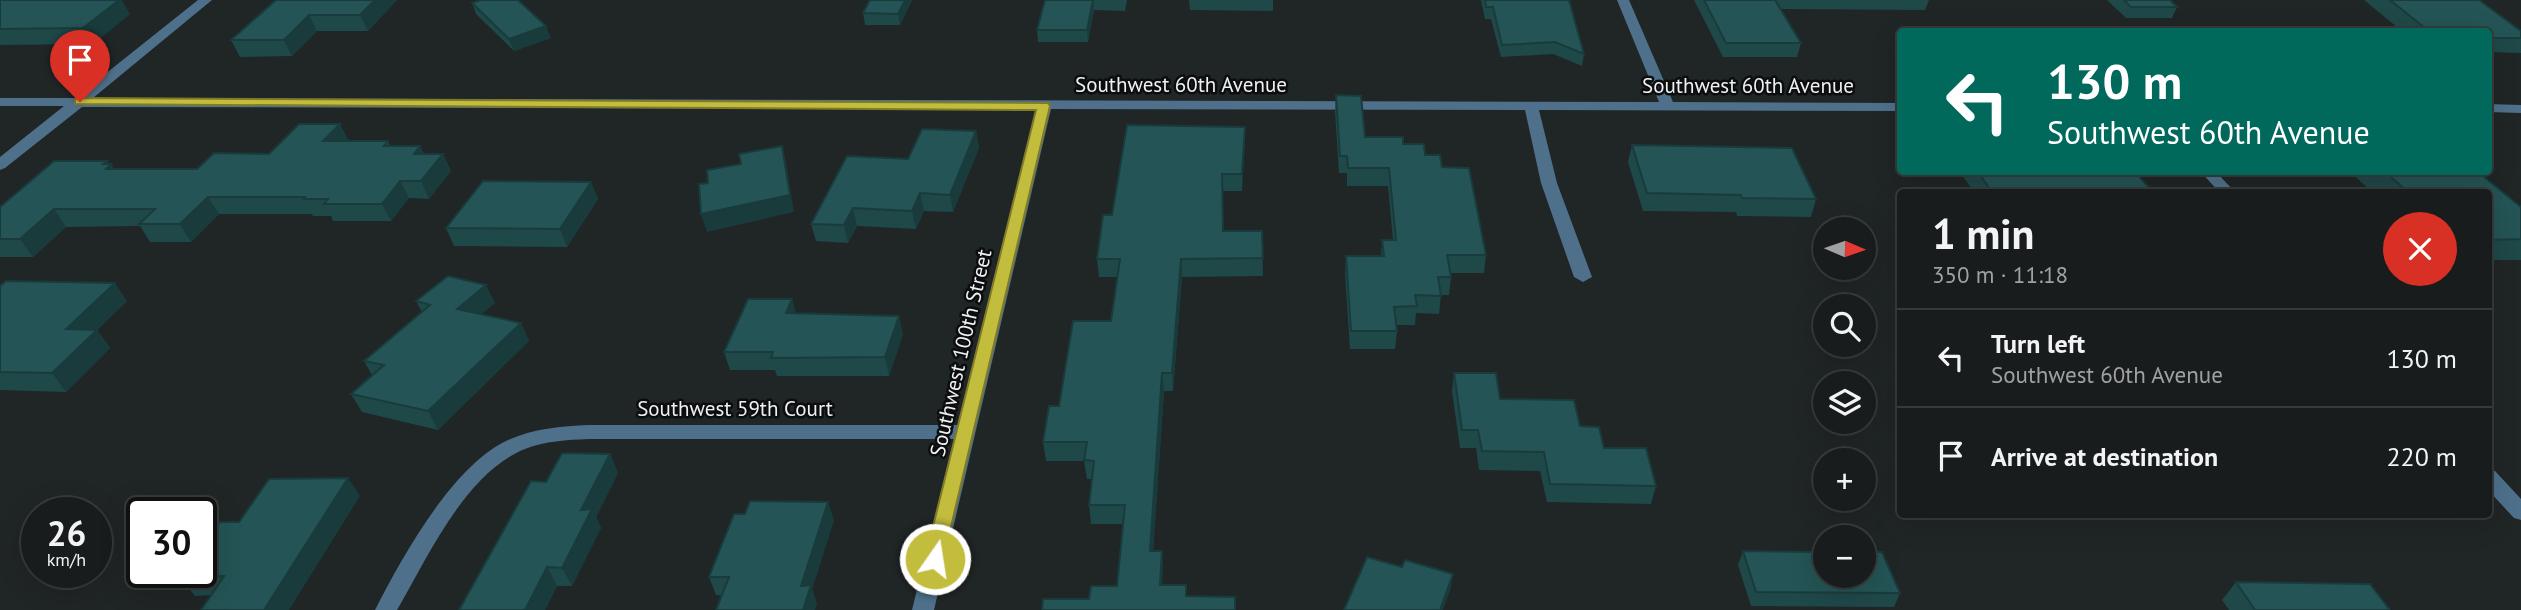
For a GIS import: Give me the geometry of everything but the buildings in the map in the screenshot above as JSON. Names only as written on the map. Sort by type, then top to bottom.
[{"type":"street","points":[[0,166],[206,0]]},
{"type":"street","points":[[1623,0],[1668,107]]},
{"type":"street","name":"Southwest 60th Avenue","points":[[0,102],[1897,107]]},
{"type":"street","name":"Southwest 100th Street","points":[[923,610],[1044,106]]},
{"type":"street","points":[[1531,107],[1549,183],[1583,277]]},
{"type":"street","points":[[2492,108],[2521,108]]},
{"type":"street","points":[[2211,175],[2224,189]]},
{"type":"street","name":"Southwest 59th Court","points":[[386,610],[458,492],[473,475],[508,449],[537,438],[566,433],[965,432]]},
{"type":"street","points":[[2492,480],[2521,512]]},
{"type":"route","points":[[80,102],[1044,106],[935,559]]}]
